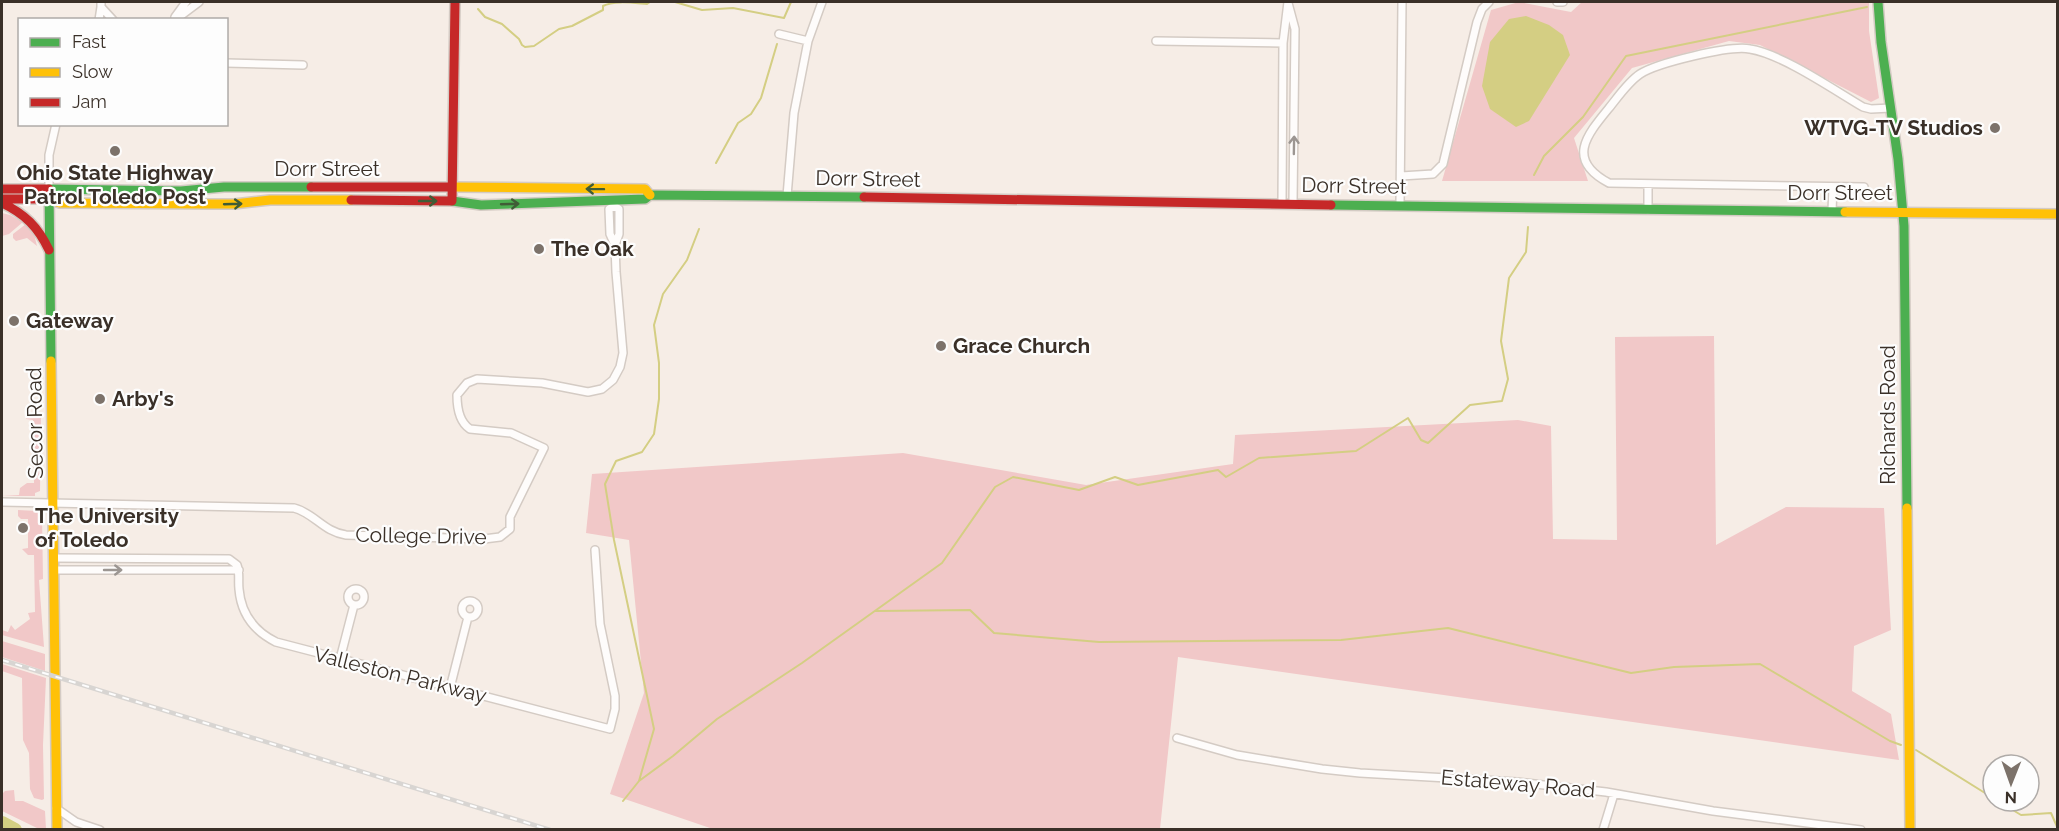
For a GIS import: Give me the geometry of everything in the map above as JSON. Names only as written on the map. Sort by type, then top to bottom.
[{"type":"main road","points":[[452,201],[454,2]]},
{"type":"main road","name":"Richards Road","points":[[1878,2],[1904,212],[1910,830]]},
{"type":"main road","name":"Dorr Street","points":[[2,201],[49,194],[181,191],[224,187],[645,189],[650,195]]},
{"type":"main road","name":"Dorr Street","points":[[2,189],[49,194],[60,203],[234,204],[270,200],[452,201],[481,205],[614,203],[645,199],[650,195],[2058,214]]},
{"type":"main road","name":"Secor Road","points":[[49,194],[57,829]]},
{"type":"main road","points":[[2,201],[29,218],[40,230],[50,251]]},
{"type":"street","points":[[175,18],[186,2]]},
{"type":"street","points":[[177,18],[199,2]]},
{"type":"street","points":[[787,196],[794,113],[808,41],[822,2]]},
{"type":"street","points":[[1282,203],[1283,47],[1288,2]]},
{"type":"street","points":[[1288,2],[1295,33],[1293,203]]},
{"type":"street","points":[[1400,205],[1402,2]]},
{"type":"street","points":[[1401,176],[1433,174],[1443,164],[1477,22],[1482,9],[1489,2]]},
{"type":"street","points":[[1557,2],[1563,2]]},
{"type":"street","points":[[101,4],[112,18]]},
{"type":"street","points":[[1284,33],[1295,33]]},
{"type":"street","points":[[779,34],[808,41]]},
{"type":"street","points":[[1156,40],[1283,47],[1295,50]]},
{"type":"street","points":[[1864,187],[1609,183],[1597,177],[1589,169],[1584,159],[1583,148],[1595,124],[1639,74],[1659,65],[1728,50],[1749,48],[1775,57],[1863,107],[1891,108]]},
{"type":"street","points":[[228,63],[303,65]]},
{"type":"street","name":"Secor Road","points":[[49,194],[49,155],[56,126]]},
{"type":"street","points":[[1648,184],[1648,210]]},
{"type":"street","points":[[1832,211],[1833,187]]},
{"type":"street","name":"College Drive","points":[[2,502],[294,508],[309,514],[330,531],[346,535],[483,539],[500,537],[510,529],[510,517],[544,448],[511,433],[465,427],[460,416],[457,395],[467,383],[477,379],[534,382],[582,391],[595,391],[608,386],[613,380],[621,367],[623,353],[616,286],[615,245],[619,234],[619,209],[614,203]]},
{"type":"street","name":"Valleston Parkway","points":[[239,570],[239,589],[244,611],[261,633],[284,645],[610,729],[615,709],[615,696],[600,624],[595,550]]},
{"type":"street","points":[[54,558],[229,559],[237,565],[239,570],[54,570]]},
{"type":"street","points":[[169,558],[170,570]]},
{"type":"street","points":[[340,659],[354,605]]},
{"type":"street","points":[[450,688],[468,617]]},
{"type":"street","name":"Estateway Road","points":[[1176,738],[1237,755],[1337,771],[1517,782],[1614,794],[1753,817],[1861,830]]},
{"type":"street","points":[[1603,830],[1614,794]]},
{"type":"street","points":[[56,808],[80,824],[100,830]]},
{"type":"shaded area","points":[[1519,2],[1571,12],[1582,2],[1869,2],[1869,31],[1879,98],[1871,102],[1760,45],[1729,41],[1632,68],[1574,138],[1588,181],[1442,181],[1491,10]]},
{"type":"shaded area","points":[[1526,16],[1549,25],[1563,35],[1570,55],[1529,121],[1516,127],[1490,109],[1482,86],[1490,42],[1509,19]]},
{"type":"shaded area","points":[[2,213],[23,222],[9,234],[2,236]]},
{"type":"shaded area","points":[[26,224],[34,234],[37,246],[27,238],[16,241],[13,238],[13,234]]},
{"type":"shaded area","points":[[1714,336],[1716,545],[1786,507],[1884,508],[1891,630],[1854,646],[1852,691],[1891,714],[1899,760],[1178,657],[1160,829],[713,829],[610,794],[644,693],[629,540],[586,533],[592,474],[903,453],[1086,485],[1233,464],[1235,435],[1518,420],[1551,426],[1553,539],[1617,540],[1615,337]]},
{"type":"shaded area","points":[[38,413],[41,414],[40,491],[35,493],[35,496],[2,496],[19,495],[20,488],[27,483],[34,483],[33,420],[26,419]]},
{"type":"shaded area","points":[[18,510],[37,511],[42,515],[43,579],[39,580],[44,647],[2,635],[2,630],[8,632],[11,625],[15,630],[30,619],[28,613],[35,612],[34,555],[28,555],[22,549],[28,548],[28,519],[21,519],[18,516]]},
{"type":"shaded area","points":[[2,641],[45,654],[45,671],[2,657]]},
{"type":"shaded area","points":[[2,664],[46,678],[43,745],[44,799],[42,800],[34,798],[30,789],[29,753],[23,740],[22,678],[2,671]]},
{"type":"shaded area","points":[[14,790],[15,801],[23,801],[45,811],[46,829],[39,829],[2,811],[2,794],[5,791]]},
{"type":"waterway","points":[[478,9],[485,17],[502,24],[525,47],[534,46],[559,29],[572,26],[603,10],[603,6],[608,4],[624,2],[647,4],[650,2]]},
{"type":"waterway","points":[[675,2],[702,10],[733,8],[784,18],[791,2]]},
{"type":"waterway","points":[[1534,175],[1544,156],[1583,117],[1626,56],[1867,7]]},
{"type":"waterway","points":[[716,163],[738,123],[751,114],[761,98],[777,44]]},
{"type":"waterway","points":[[639,781],[717,719],[802,663],[942,563],[995,487],[1013,477],[1079,490],[1115,477],[1138,485],[1218,470],[1226,477],[1259,458],[1356,451],[1408,418],[1421,440],[1428,443],[1470,405],[1502,401],[1508,379],[1501,341],[1509,278],[1526,252],[1528,227]]},
{"type":"waterway","points":[[623,801],[639,781],[654,729],[614,540],[605,484],[616,461],[642,452],[654,434],[659,399],[659,363],[654,325],[663,294],[687,260],[699,229]]},
{"type":"waterway","points":[[876,611],[970,610],[994,633],[1099,642],[1341,640],[1448,628],[1631,673],[1674,667],[1760,664],[1890,741],[1901,745]]},
{"type":"waterway","points":[[1916,750],[1981,791]]},
{"type":"waterway","points":[[2018,813],[2021,815],[2051,813],[2058,829]]},
{"type":"waterway","points":[[2,823],[15,830]]},
{"type":"railway","points":[[2,660],[550,830]]},
{"type":"traffic: fast","points":[[1878,2],[1904,226],[1907,508]]},
{"type":"traffic: fast","points":[[51,361],[49,189],[181,191],[224,187],[311,187]]},
{"type":"traffic: fast","points":[[452,201],[481,205],[645,199],[650,195],[864,197]]},
{"type":"traffic: fast","points":[[1331,205],[1845,212]]},
{"type":"traffic: slow","points":[[452,187],[645,189],[650,195]]},
{"type":"traffic: slow","points":[[49,199],[60,203],[212,204],[270,200],[351,200]]},
{"type":"traffic: slow","points":[[1845,212],[2058,214]]},
{"type":"traffic: slow","points":[[51,361],[57,830]]},
{"type":"traffic: slow","points":[[1907,508],[1910,830]]},
{"type":"traffic: jam","points":[[351,200],[452,201],[455,2]]},
{"type":"traffic: jam","points":[[311,187],[452,187]]},
{"type":"traffic: jam","points":[[2,189],[49,189]]},
{"type":"traffic: jam","points":[[864,197],[1331,205]]},
{"type":"traffic: jam","points":[[2,199],[49,199]]},
{"type":"traffic: jam","points":[[2,203],[30,222],[49,250]]},
{"type":"place","name":"WTVG-TV Studios","points":[[1995,128]]},
{"type":"place","name":"Ohio State Highway Patrol Toledo Post","points":[[115,151]]},
{"type":"place","name":"The Oak","points":[[539,249]]},
{"type":"place","name":"Gateway","points":[[14,321]]},
{"type":"place","name":"Grace Church","points":[[941,346]]},
{"type":"place","name":"Arby's","points":[[100,399]]},
{"type":"place","name":"The University of Toledo","points":[[23,528]]}]
